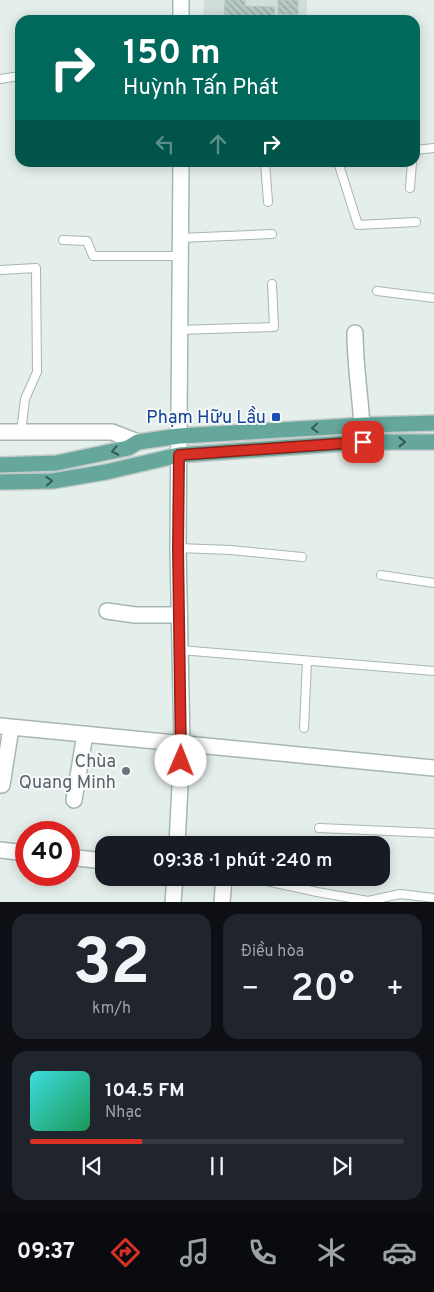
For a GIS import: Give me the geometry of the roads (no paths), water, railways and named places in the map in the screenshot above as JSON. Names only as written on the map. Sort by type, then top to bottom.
[{"type":"main road","points":[[0,465],[56,463],[128,448],[138,442],[179,436],[362,425],[434,423]]},
{"type":"main road","points":[[0,482],[53,481],[106,472],[179,455],[363,442],[434,442]]},
{"type":"street","points":[[181,0],[181,15]]},
{"type":"street","points":[[177,836],[182,744],[178,548],[181,167]]},
{"type":"street","points":[[355,333],[355,362],[359,382],[362,425]]},
{"type":"street","points":[[0,432],[112,432],[138,442]]},
{"type":"street","points":[[107,611],[135,615],[179,615]]},
{"type":"street","points":[[2,785],[6,727],[434,768]]},
{"type":"street","points":[[74,800],[85,734]]},
{"type":"street","points":[[0,850],[15,852]]},
{"type":"street","points":[[80,858],[95,860]]},
{"type":"street","points":[[174,902],[175,886]]},
{"type":"street","points":[[222,902],[223,886]]},
{"type":"lane","points":[[0,79],[15,77]]},
{"type":"lane","points":[[420,149],[434,148]]},
{"type":"lane","points":[[266,167],[268,202]]},
{"type":"lane","points":[[340,167],[358,225],[416,222]]},
{"type":"lane","points":[[410,188],[412,167]]},
{"type":"lane","points":[[179,238],[272,234]]},
{"type":"lane","points":[[63,240],[88,241],[93,256],[179,256]]},
{"type":"lane","points":[[0,270],[36,268],[37,372],[25,399],[21,432]]},
{"type":"lane","points":[[180,330],[274,327],[272,284]]},
{"type":"lane","points":[[377,291],[434,298]]},
{"type":"lane","points":[[178,548],[231,550],[302,558]]},
{"type":"lane","points":[[381,575],[434,583]]},
{"type":"lane","points":[[180,650],[434,671]]},
{"type":"lane","points":[[304,728],[307,661]]},
{"type":"lane","points":[[319,828],[434,833]]},
{"type":"lane","points":[[290,886],[368,901],[400,894],[421,899],[434,898]]},
{"type":"place","name":"Phạm Hữu Lầu","points":[[276,417]]},
{"type":"place","name":"Chùa Quang Minh","points":[[126,771]]}]
